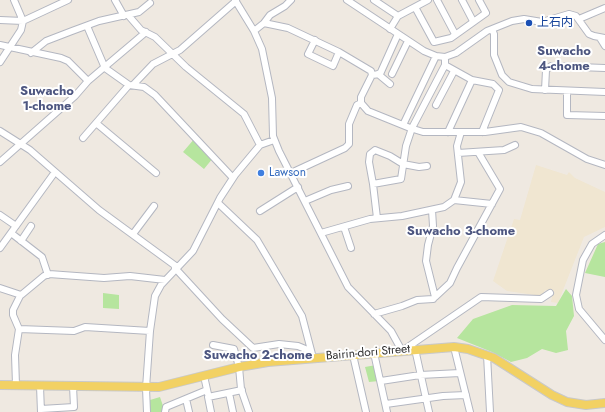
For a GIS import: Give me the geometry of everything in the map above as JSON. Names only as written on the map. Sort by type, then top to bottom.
[{"type":"main road","name":"Bairin-dori Street","points":[[0,385],[146,388],[171,385],[239,367],[312,355],[353,355],[454,347],[468,349],[487,355],[559,399],[576,404],[605,403]]},
{"type":"street","points":[[0,62],[21,30],[23,21],[14,0]]},
{"type":"street","points":[[0,20],[23,21],[68,0]]},
{"type":"street","points":[[115,0],[126,16],[141,30],[155,37],[172,55],[244,114],[260,145]]},
{"type":"street","points":[[254,32],[270,15],[285,6],[291,0]]},
{"type":"street","points":[[347,0],[408,41],[424,51],[436,56],[445,57],[456,53],[492,29],[516,20],[542,22],[569,14],[579,19],[589,34],[603,38],[605,46]]},
{"type":"street","points":[[374,0],[398,16]]},
{"type":"street","points":[[390,28],[398,16],[428,0]]},
{"type":"street","points":[[437,0],[456,34]]},
{"type":"street","points":[[462,0],[473,21]]},
{"type":"street","points":[[415,7],[434,42],[451,38],[486,13],[479,0]]},
{"type":"street","points":[[84,138],[131,85],[153,64],[172,55],[236,1],[254,32],[263,55],[272,98],[274,140],[348,287],[391,331],[402,351],[481,297],[541,299],[550,293]]},
{"type":"street","points":[[31,53],[46,41],[99,21],[139,12],[150,3]]},
{"type":"street","points":[[579,19],[605,8]]},
{"type":"street","points":[[264,22],[288,28],[315,40],[339,52],[390,84]]},
{"type":"street","points":[[87,26],[105,68],[131,85],[144,87],[155,95],[233,178]]},
{"type":"street","points":[[492,29],[494,34],[494,55],[502,75],[509,82],[532,89],[605,92]]},
{"type":"street","points":[[0,162],[75,96],[88,81],[146,32]]},
{"type":"street","points":[[291,173],[346,148],[349,144],[349,124],[357,105],[360,103],[360,97],[375,75],[380,74],[398,34]]},
{"type":"street","points":[[315,40],[308,54],[320,60],[332,66],[339,52]]},
{"type":"street","points":[[392,74],[408,41]]},
{"type":"street","points":[[0,45],[31,53],[61,58],[68,61],[88,81]]},
{"type":"street","points":[[403,125],[436,56]]},
{"type":"street","points":[[374,184],[401,179],[406,146],[412,128],[445,65],[445,57]]},
{"type":"street","points":[[445,65],[472,80],[493,84],[499,90],[482,132]]},
{"type":"street","points":[[545,90],[546,70],[551,66],[605,68]]},
{"type":"street","points":[[436,105],[454,71]]},
{"type":"street","points":[[448,132],[472,80]]},
{"type":"street","points":[[567,90],[566,115],[605,116]]},
{"type":"street","points":[[360,103],[368,111],[423,132],[482,132],[521,127],[541,133],[587,159],[605,165]]},
{"type":"street","points":[[96,123],[156,173]]},
{"type":"street","points":[[0,131],[21,144],[99,210],[133,234],[176,268],[222,319],[253,348],[279,344],[298,346],[312,355]]},
{"type":"street","points":[[321,233],[377,218],[402,216],[432,210],[444,207],[454,200],[461,182],[457,146],[461,132]]},
{"type":"street","points":[[147,412],[146,388],[150,331],[155,296],[165,280],[193,251],[233,178],[260,145],[274,140]]},
{"type":"street","points":[[458,153],[504,150],[515,145]]},
{"type":"street","points":[[377,218],[374,184],[369,162],[370,154],[375,150],[390,156],[403,164],[419,167],[427,166]]},
{"type":"street","points":[[432,210],[433,226],[426,261],[436,297],[450,283],[500,190],[478,152]]},
{"type":"street","points":[[0,248],[55,172]]},
{"type":"street","points":[[305,201],[331,190],[348,186]]},
{"type":"street","points":[[260,211],[298,187]]},
{"type":"street","points":[[454,200],[492,204]]},
{"type":"street","points":[[218,203],[257,240],[302,316],[312,355]]},
{"type":"street","points":[[133,234],[154,206]]},
{"type":"street","points":[[0,215],[16,226]]},
{"type":"street","points":[[21,241],[31,226]]},
{"type":"street","points":[[344,227],[351,248]]},
{"type":"street","points":[[11,233],[42,257],[48,275]]},
{"type":"street","points":[[605,235],[592,244],[583,260],[576,295],[579,309],[605,340]]},
{"type":"street","points":[[16,385],[15,355],[19,329],[12,314],[13,310],[21,295],[48,275],[104,278],[130,276],[165,280]]},
{"type":"street","points":[[0,288],[21,295]]},
{"type":"street","points":[[374,314],[417,300],[433,299]]},
{"type":"street","points":[[19,329],[74,331],[85,327],[150,331]]},
{"type":"street","points":[[213,345],[234,349],[239,367],[242,390],[249,412]]},
{"type":"street","points":[[454,347],[470,412]]},
{"type":"street","points":[[415,349],[429,412]]},
{"type":"street","points":[[374,353],[387,412]]},
{"type":"street","points":[[353,355],[366,412]]},
{"type":"street","points":[[487,355],[490,412]]},
{"type":"street","points":[[381,381],[420,375],[460,373]]},
{"type":"street","points":[[204,376],[211,412]]},
{"type":"street","points":[[0,385],[0,393]]},
{"type":"street","points":[[40,386],[41,411],[74,407],[73,386]]},
{"type":"street","points":[[165,412],[166,407],[207,390]]},
{"type":"street","points":[[208,397],[242,390]]},
{"type":"street","points":[[229,393],[233,412]]},
{"type":"street","points":[[386,404],[426,398],[466,395]]},
{"type":"street","points":[[186,398],[189,412]]},
{"type":"shaded area","points":[[536,165],[567,175],[569,172],[575,178],[605,192],[605,227],[584,237],[558,303],[551,302],[553,292],[545,290],[542,296],[507,291],[493,281],[514,219],[520,220]]},
{"type":"green space","points":[[195,138],[213,158],[204,169],[183,152]]},
{"type":"green space","points":[[605,242],[605,277],[585,273],[598,244]]},
{"type":"green space","points":[[566,289],[572,296],[574,316],[566,331],[568,350],[556,353],[542,349],[527,358],[511,362],[492,352],[457,338],[473,319],[512,305],[556,306]]},
{"type":"green space","points":[[103,293],[119,295],[119,309],[103,308]]},
{"type":"green space","points":[[376,365],[379,381],[369,382],[365,367]]},
{"type":"green space","points":[[160,397],[165,412],[149,412],[150,400]]},
{"type":"place","name":"上石内","points":[[529,23]]},
{"type":"place","name":"Lawson","points":[[261,173]]},
{"type":"district","name":"Suwacho 4-chome","points":[[564,60]]},
{"type":"district","name":"Suwacho 1-chome","points":[[47,100]]},
{"type":"district","name":"Suwacho 3-chome","points":[[461,232]]},
{"type":"district","name":"Suwacho 2-chome","points":[[258,356]]}]
